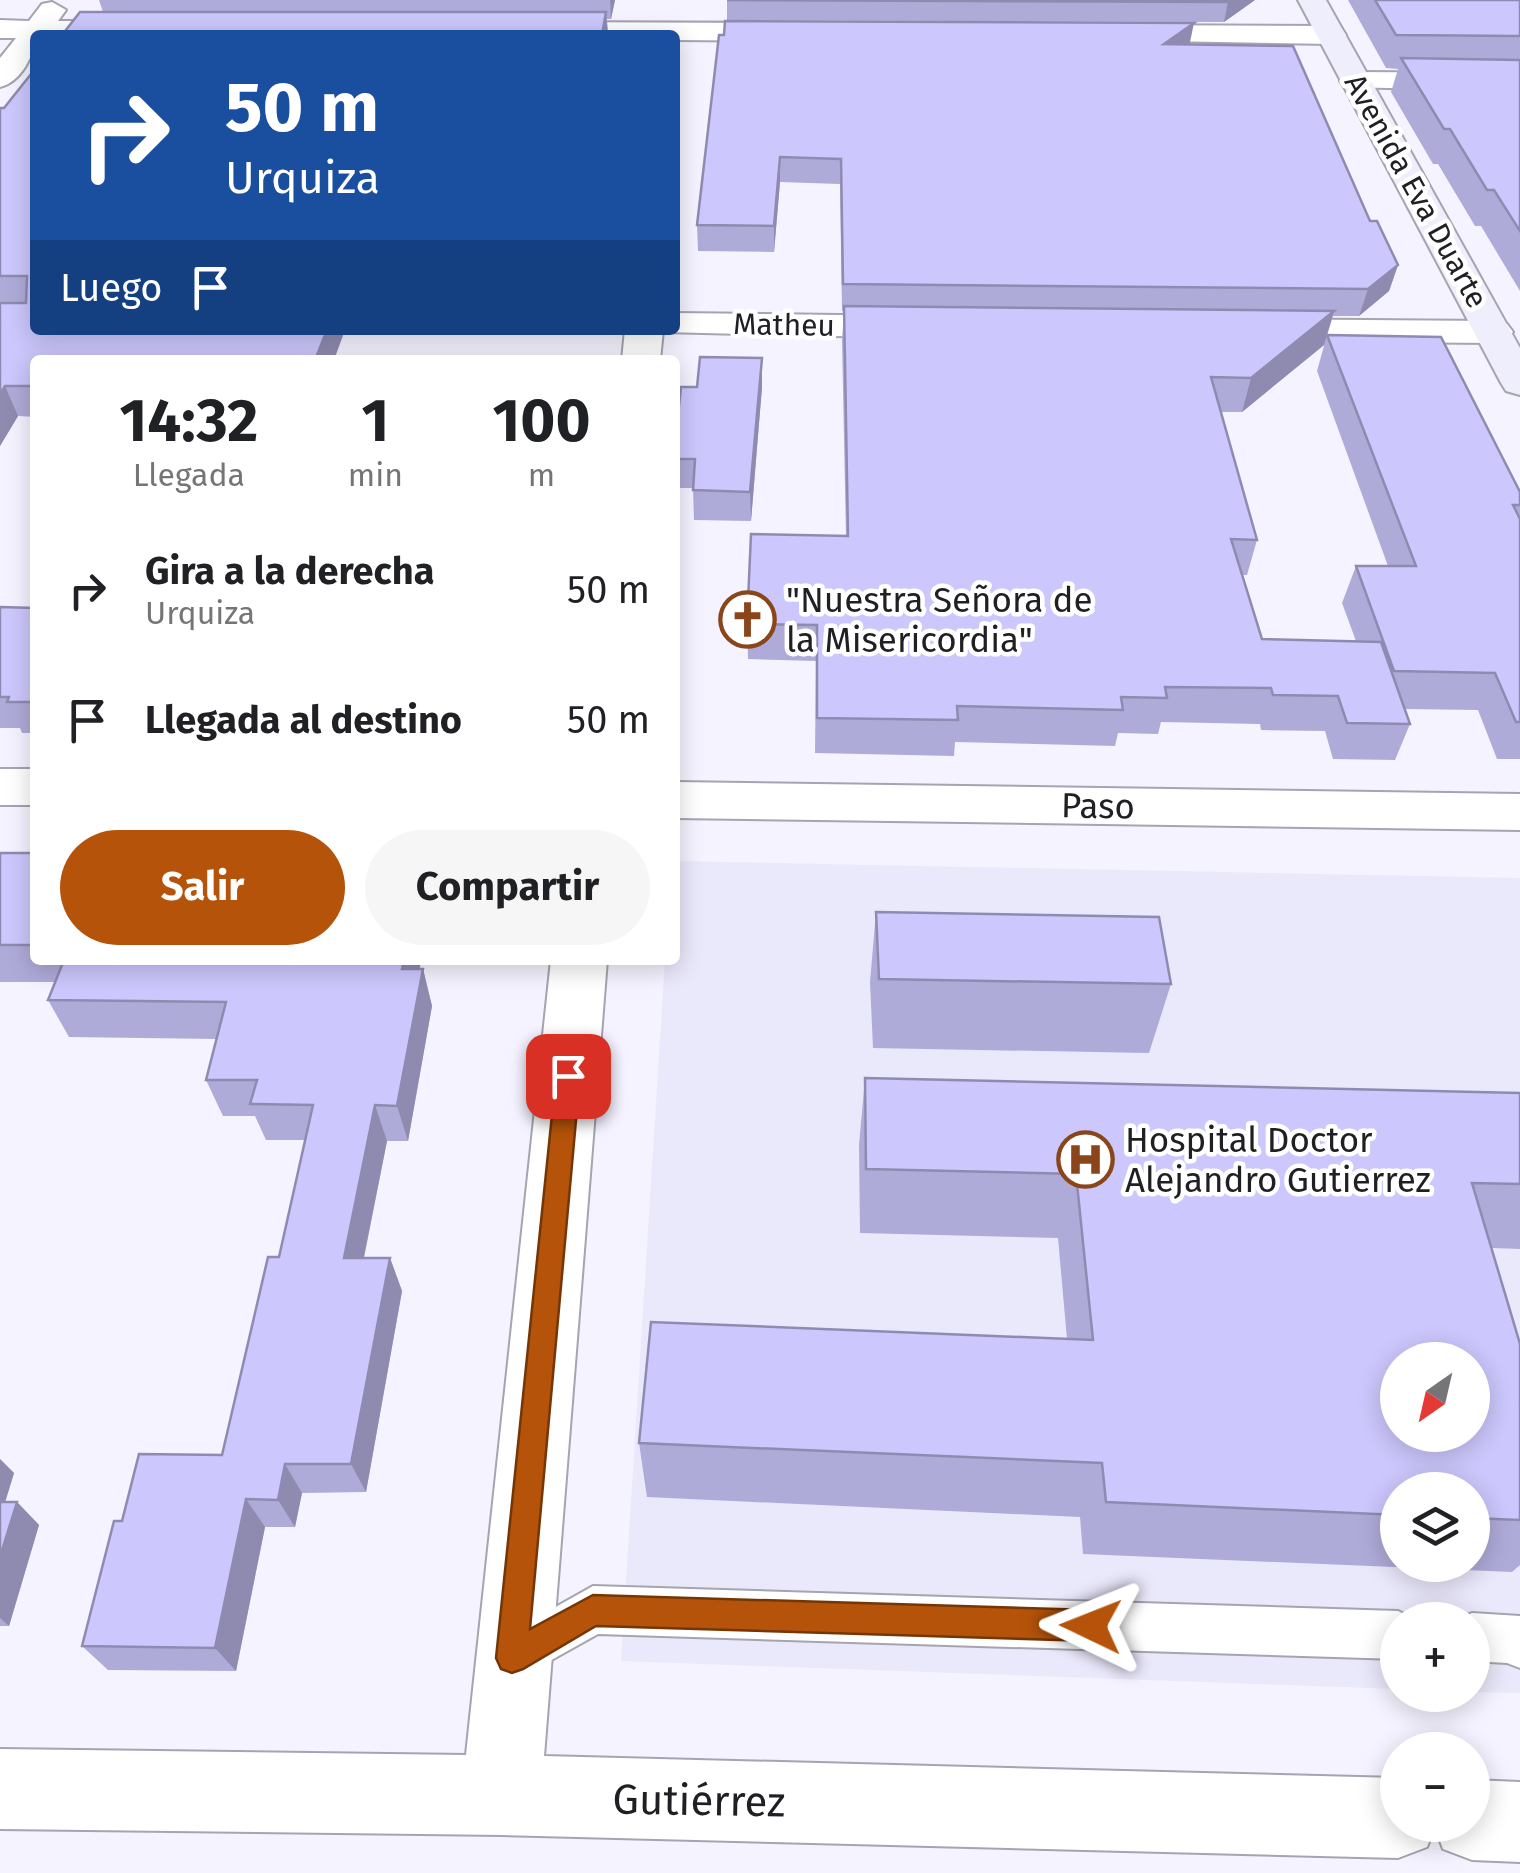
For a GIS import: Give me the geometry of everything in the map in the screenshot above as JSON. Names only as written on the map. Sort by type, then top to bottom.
[{"type":"main road","name":"Avenida Eva Duarte","points":[[1312,0],[1520,383]]},
{"type":"street","points":[[38,30],[60,0]]},
{"type":"street","points":[[673,30],[678,0]]},
{"type":"street","points":[[0,30],[176,30]]},
{"type":"street","points":[[680,33],[833,32]]},
{"type":"street","points":[[1093,34],[1332,36]]},
{"type":"street","points":[[0,78],[30,40]]},
{"type":"street","points":[[1355,81],[1520,82]]},
{"type":"street","name":"Matheu","points":[[680,324],[954,327]]},
{"type":"street","points":[[1214,329],[1494,332]]},
{"type":"street","points":[[0,787],[30,788]]},
{"type":"street","name":"Paso","points":[[680,800],[1520,812]]},
{"type":"street","points":[[502,1795],[579,965]]},
{"type":"street","name":"Gutiérrez","points":[[0,1789],[502,1795],[1380,1818]]},
{"type":"street","points":[[1490,1821],[1520,1822]]},
{"type":"lane","points":[[512,1658],[593,1610],[1380,1634]]},
{"type":"lane","points":[[1490,1638],[1518,1639],[1520,1644]]},
{"type":"shaded area","name":"Hospital Doctor Alejandro Gutierrez","points":[[680,861],[1520,878],[1520,1693],[1490,1692],[1490,1602],[1380,1602],[1380,1688],[621,1661],[665,965],[680,965]]},
{"type":"building","points":[[727,0],[1232,0],[1228,2]]},
{"type":"building","points":[[1375,0],[1520,0],[1520,36],[1396,35]]},
{"type":"building","points":[[80,12],[606,12],[603,30],[66,30]]},
{"type":"building","points":[[725,21],[1194,23],[1164,44],[1293,46],[1370,221],[1377,221],[1398,265],[1368,289],[843,284],[841,159],[780,157],[774,226],[697,225],[719,35],[724,35]]},
{"type":"building","points":[[1401,58],[1520,60],[1520,231],[1494,190],[1487,190],[1450,129],[1444,129]]},
{"type":"building","points":[[30,75],[30,335],[325,335],[317,355],[30,355],[30,386],[5,386],[0,394],[0,303],[26,303],[27,276],[0,276],[0,108]]},
{"type":"building","points":[[844,306],[1334,311],[1251,378],[1211,377],[1257,540],[1231,539],[1262,639],[1381,642],[1410,724],[1347,723],[1338,696],[1273,695],[1271,688],[1165,687],[1167,698],[1121,697],[1123,710],[957,706],[958,720],[817,718],[817,625],[747,624],[751,534],[848,536]]},
{"type":"building","points":[[1327,335],[1441,337],[1520,492],[1520,505],[1513,505],[1520,519],[1520,722],[1516,722],[1495,673],[1394,671],[1356,566],[1416,566]]},
{"type":"building","points":[[700,357],[762,358],[750,492],[693,490],[695,459],[680,459],[680,396],[681,387],[697,387]]},
{"type":"building","points":[[0,607],[30,608],[30,702],[7,702],[9,697],[0,697]]},
{"type":"building","points":[[0,853],[30,853],[30,945],[0,945]]},
{"type":"building","points":[[876,912],[1159,917],[1171,984],[879,979]]},
{"type":"building","points":[[62,965],[403,965],[402,969],[423,969],[397,1106],[375,1105],[344,1258],[390,1258],[351,1464],[285,1464],[278,1500],[246,1499],[215,1648],[82,1646],[114,1521],[122,1521],[139,1454],[222,1455],[268,1257],[279,1257],[313,1105],[250,1104],[257,1080],[206,1080],[226,1002],[48,1000]]},
{"type":"building","points":[[865,1078],[1520,1093],[1520,1184],[1472,1183],[1520,1344],[1520,1520],[1490,1519],[1490,1472],[1380,1472],[1380,1514],[1106,1502],[1102,1463],[639,1443],[651,1322],[1093,1340],[1076,1174],[866,1169]]},
{"type":"building","points":[[0,1502],[17,1502],[0,1557]]},
{"type":"place","name":"\"Nuestra Señora de la Misericordia\"","points":[[747,620]]},
{"type":"place","name":"Hospital Doctor Alejandro Gutierrez","points":[[1086,1160]]},
{"type":"route","points":[[568,1076],[512,1658],[593,1610],[1091,1626]]}]
